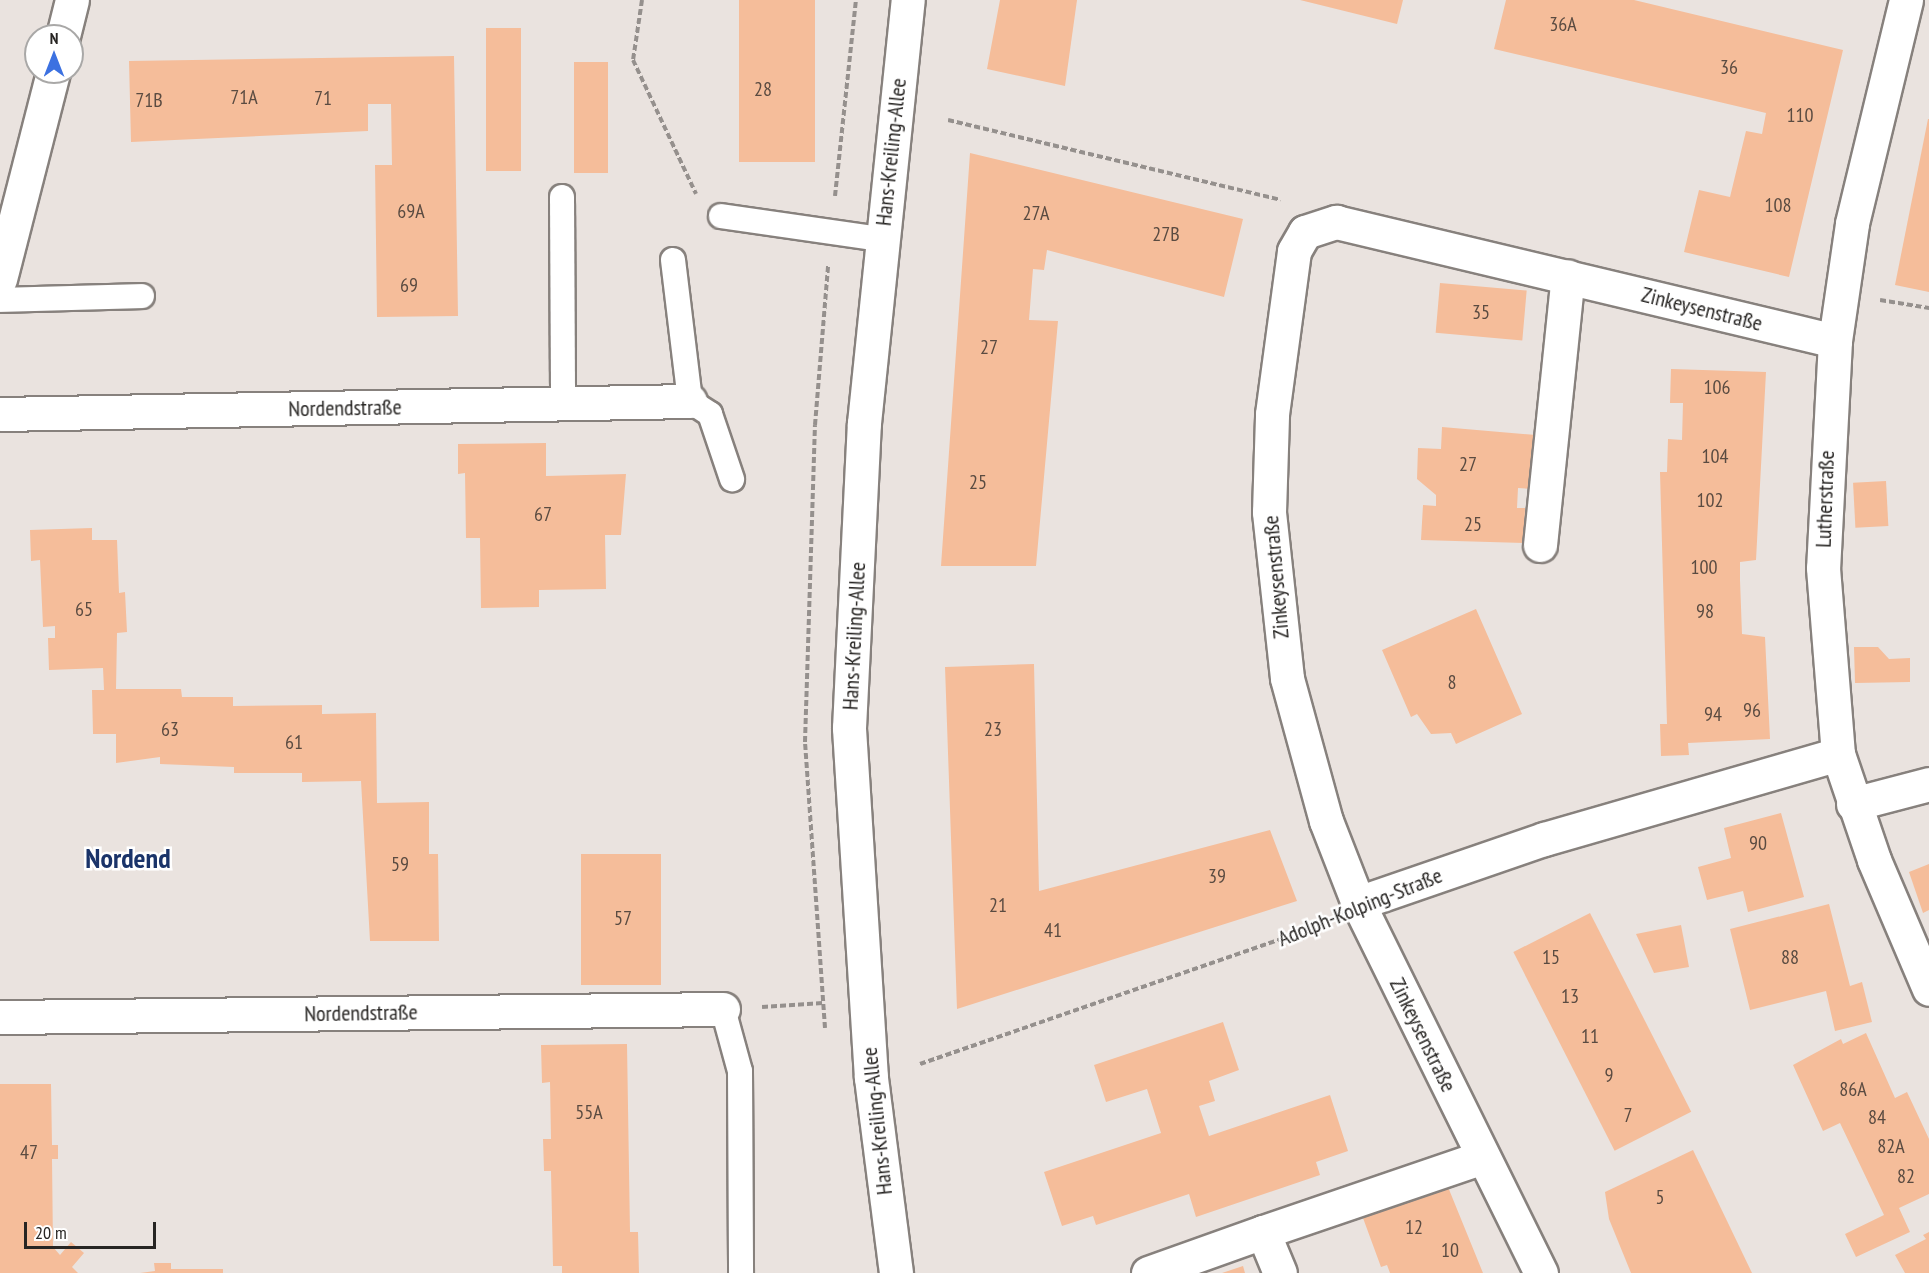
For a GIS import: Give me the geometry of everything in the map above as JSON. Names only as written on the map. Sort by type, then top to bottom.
[{"type":"street","points":[[66,24],[72,0]]},
{"type":"street","name":"Hans-Kreiling-Allee","points":[[896,1273],[871,1078],[849,728],[864,423],[881,239],[908,0]]},
{"type":"street","name":"Lutherstraße","points":[[1906,0],[1852,224],[1835,342],[1823,568],[1838,754],[1853,804],[1929,989]]},
{"type":"street","points":[[0,279],[50,84]]},
{"type":"street","name":"Zinkeysenstraße","points":[[1541,1273],[1358,903],[1326,821],[1287,678],[1269,512],[1286,293],[1294,251],[1305,232],[1319,224],[1336,222],[1835,342]]},
{"type":"street","points":[[1540,545],[1568,276]]},
{"type":"street","name":"Nordendstraße","points":[[0,414],[690,401]]},
{"type":"street","name":"Adolph-Kolping-Straße","points":[[1358,903],[1544,839],[1838,754]]},
{"type":"street","points":[[1853,804],[1929,784]]},
{"type":"street","name":"Nordendstraße","points":[[0,1017],[723,1009]]},
{"type":"street","points":[[1148,1273],[1483,1156]]},
{"type":"street","points":[[1263,1232],[1280,1273]]},
{"type":"lane","points":[[562,197],[563,403]]},
{"type":"lane","points":[[721,216],[881,239]]},
{"type":"lane","points":[[673,260],[690,401],[710,414],[732,478]]},
{"type":"lane","points":[[0,300],[142,296]]},
{"type":"lane","points":[[723,1009],[740,1071],[741,1273]]},
{"type":"path","points":[[642,0],[633,60],[695,193],[721,216]]},
{"type":"path","points":[[948,120],[1289,202],[1319,224]]},
{"type":"path","points":[[1842,293],[1929,309]]},
{"type":"path","name":"Adolph-Kolping-Straße","points":[[920,1064],[1323,924],[1358,903]]},
{"type":"path","points":[[804,1004],[823,1002]]},
{"type":"building","points":[[739,0],[815,0],[815,162],[739,162]]},
{"type":"building","points":[[1000,0],[1077,0],[1065,86],[987,69]]},
{"type":"building","points":[[1300,0],[1403,0],[1397,24]]},
{"type":"building","points":[[1506,0],[1634,0],[1843,50],[1789,277],[1684,252],[1699,190],[1730,197],[1746,131],[1762,134],[1766,113],[1494,49]]},
{"type":"building","points":[[486,28],[521,28],[521,171],[486,171]]},
{"type":"building","points":[[454,56],[458,316],[377,317],[375,165],[392,165],[391,104],[368,104],[368,131],[131,142],[129,61]]},
{"type":"building","points":[[574,62],[608,62],[608,173],[574,173]]},
{"type":"building","points":[[1929,119],[1929,292],[1895,285]]},
{"type":"building","points":[[970,153],[1243,219],[1224,297],[1047,250],[1044,270],[1033,269],[1029,320],[1058,321],[1036,566],[941,566]]},
{"type":"building","points":[[1440,283],[1527,291],[1522,340],[1436,333]]},
{"type":"building","points":[[1671,369],[1766,372],[1756,560],[1740,562],[1740,580],[1742,634],[1765,637],[1770,739],[1688,743],[1689,755],[1661,756],[1660,724],[1667,724],[1660,472],[1667,472],[1668,439],[1682,440],[1683,403],[1670,403]]},
{"type":"building","points":[[1442,427],[1536,435],[1534,489],[1518,488],[1517,508],[1525,508],[1524,543],[1421,540],[1423,505],[1436,506],[1436,495],[1417,479],[1418,448],[1441,449]]},
{"type":"building","points":[[546,443],[546,476],[626,474],[621,535],[605,535],[606,589],[539,590],[539,607],[481,608],[480,538],[466,538],[465,473],[458,474],[458,444]]},
{"type":"building","points":[[1886,481],[1888,526],[1855,528],[1853,483]]},
{"type":"building","points":[[92,528],[92,540],[117,540],[119,593],[125,592],[127,632],[117,633],[116,689],[181,689],[182,697],[233,697],[233,706],[322,705],[322,714],[376,713],[377,803],[429,802],[429,854],[438,854],[439,941],[370,941],[361,781],[302,782],[302,773],[234,773],[234,767],[160,764],[160,757],[116,763],[116,734],[93,734],[92,690],[104,690],[103,668],[49,670],[48,638],[55,638],[55,626],[43,627],[40,560],[31,561],[30,530]]},
{"type":"building","points":[[1476,609],[1522,714],[1456,744],[1451,733],[1431,734],[1417,714],[1411,717],[1382,650]]},
{"type":"building","points":[[1854,647],[1878,647],[1889,659],[1910,658],[1910,682],[1855,683]]},
{"type":"building","points":[[1034,664],[1039,891],[1270,830],[1297,901],[957,1009],[945,667]]},
{"type":"building","points":[[1781,813],[1804,897],[1748,912],[1743,891],[1707,900],[1698,867],[1731,858],[1724,828]]},
{"type":"building","points":[[581,854],[661,854],[661,985],[581,985]]},
{"type":"building","points":[[1929,864],[1929,910],[1923,913],[1909,872]]},
{"type":"building","points":[[1829,904],[1850,986],[1862,982],[1872,1022],[1835,1031],[1826,991],[1750,1010],[1730,929]]},
{"type":"building","points":[[1590,913],[1691,1112],[1615,1151],[1513,952]]},
{"type":"building","points":[[1681,925],[1689,967],[1654,973],[1636,934]]},
{"type":"building","points":[[1223,1022],[1239,1070],[1209,1081],[1215,1101],[1199,1106],[1209,1136],[1330,1095],[1348,1151],[1316,1162],[1320,1175],[1196,1217],[1189,1194],[1096,1225],[1093,1216],[1062,1226],[1044,1172],[1161,1133],[1147,1089],[1106,1102],[1094,1065]]},
{"type":"building","points":[[1866,1033],[1895,1098],[1907,1092],[1929,1139],[1929,1194],[1899,1208],[1910,1232],[1856,1257],[1845,1234],[1884,1215],[1840,1123],[1823,1131],[1793,1065],[1841,1039],[1843,1044]]},
{"type":"building","points":[[627,1044],[630,1232],[638,1232],[639,1273],[562,1273],[562,1266],[553,1266],[551,1171],[544,1171],[543,1139],[551,1139],[550,1082],[542,1083],[541,1045]]},
{"type":"building","points":[[0,1084],[51,1084],[52,1145],[58,1145],[58,1159],[52,1159],[53,1247],[60,1255],[71,1242],[84,1253],[72,1267],[78,1273],[0,1273]]},
{"type":"building","points":[[1693,1150],[1752,1273],[1631,1273],[1609,1219],[1605,1192]]},
{"type":"building","points":[[1448,1187],[1483,1273],[1390,1273],[1387,1265],[1381,1267],[1363,1218]]},
{"type":"building","points":[[1929,1232],[1929,1273],[1905,1273],[1895,1255],[1926,1239],[1923,1235]]},
{"type":"building","points":[[154,1263],[171,1263],[171,1269],[223,1269],[223,1273],[140,1273],[155,1271]]},
{"type":"building","points":[[1243,1266],[1245,1273],[1222,1273]]},
{"type":"district","name":"Nordend","points":[[128,858]]}]
